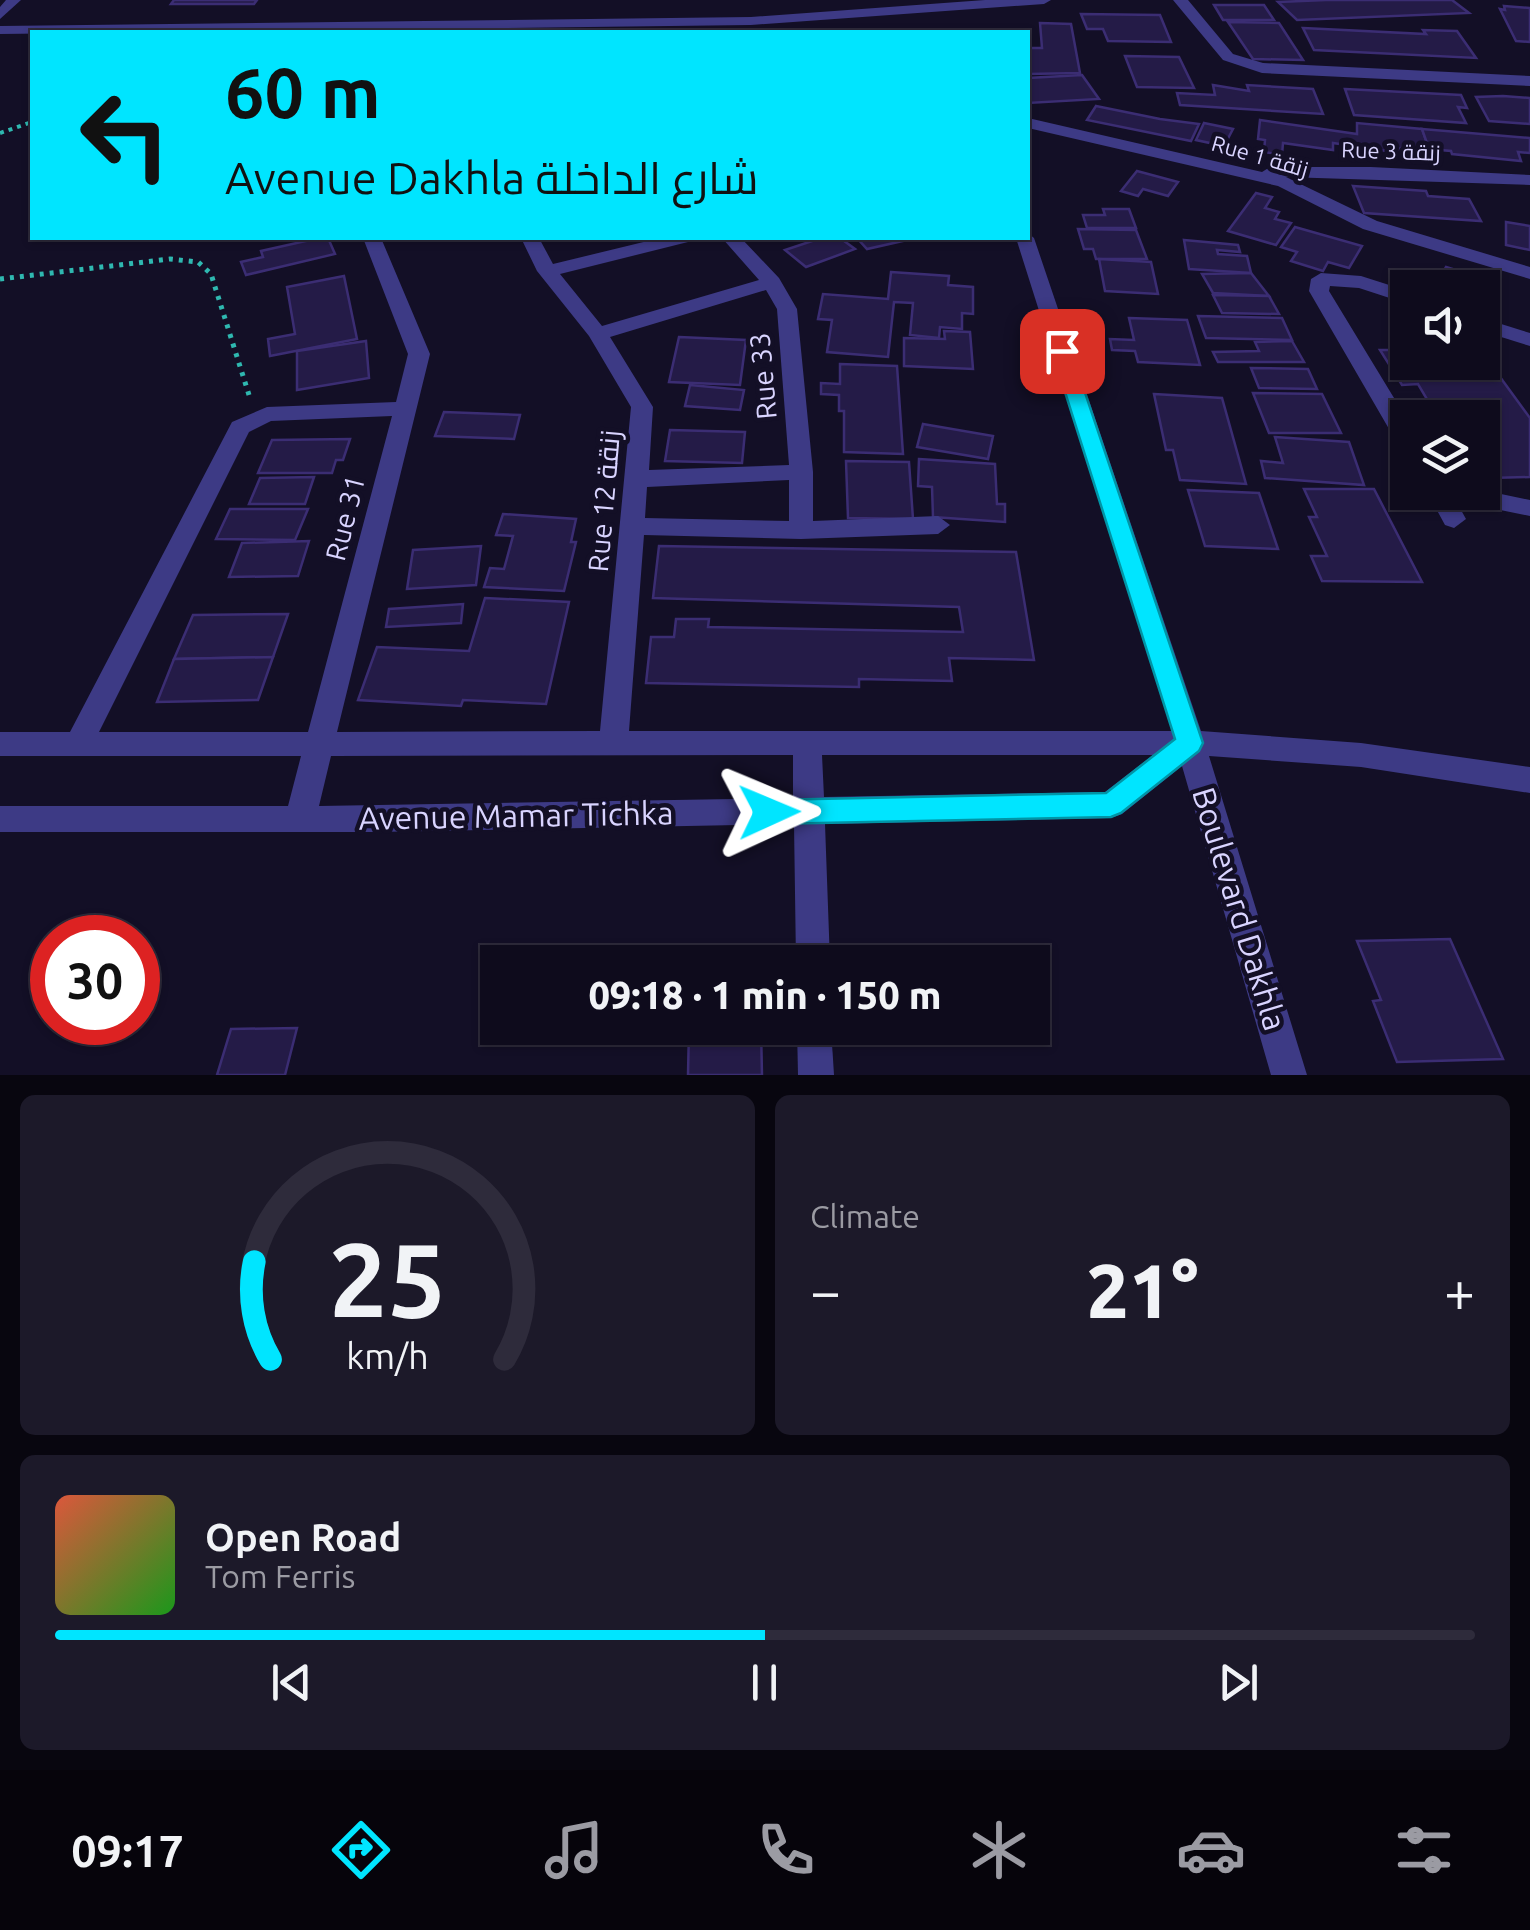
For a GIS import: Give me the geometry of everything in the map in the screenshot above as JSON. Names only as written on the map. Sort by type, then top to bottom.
[{"type":"street","points":[[0,14],[14,0]]},
{"type":"street","points":[[783,0],[825,16]]},
{"type":"street","points":[[0,30],[558,18],[751,21],[1044,0]]},
{"type":"street","points":[[1180,0],[1228,57],[1238,63],[1262,68],[1530,81]]},
{"type":"street","points":[[698,30],[751,21]]},
{"type":"street","name":"Rue 1 زنقة","points":[[1030,123],[1301,189],[1370,225],[1530,273]]},
{"type":"street","name":"Rue 3 زنقة","points":[[1250,174],[1371,172],[1530,180]]},
{"type":"street","name":"Rue 31","points":[[300,819],[419,354],[373,240]]},
{"type":"street","name":"Rue 12 زنقة","points":[[531,240],[547,271],[598,334],[642,407],[614,743]]},
{"type":"street","points":[[547,271],[672,240]]},
{"type":"street","name":"Rue 33","points":[[733,240],[772,282],[787,309],[801,472],[801,530]]},
{"type":"street","name":"Boulevard Dakhla","points":[[1020,240],[1190,743],[1289,1075]]},
{"type":"street","points":[[1390,293],[1337,278],[1321,279],[1319,291],[1390,411]]},
{"type":"street","points":[[598,334],[772,282]]},
{"type":"street","points":[[1500,330],[1530,340]]},
{"type":"street","points":[[78,744],[233,435],[256,418],[314,411],[402,409]]},
{"type":"street","points":[[636,480],[801,472]]},
{"type":"street","points":[[1500,502],[1530,508]]},
{"type":"street","points":[[1449,510],[1454,520]]},
{"type":"street","points":[[632,526],[801,530],[938,525]]},
{"type":"street","points":[[0,744],[1190,743],[1302,747],[1442,763],[1530,780]]},
{"type":"street","name":"Avenue Mamar Tichka","points":[[0,819],[300,819],[1111,805],[1190,743]]},
{"type":"street","points":[[807,744],[813,945]]},
{"type":"street","points":[[815,1045],[816,1075]]},
{"type":"path","points":[[0,133],[30,123]]},
{"type":"path","points":[[0,280],[170,259],[198,262],[211,274],[256,418]]},
{"type":"building","points":[[174,0],[257,0],[254,4],[171,4]]},
{"type":"building","points":[[1452,0],[1469,13],[1297,20],[1278,2]]},
{"type":"building","points":[[1214,5],[1264,5],[1274,20],[1223,20]]},
{"type":"building","points":[[1504,6],[1530,8],[1530,42],[1516,41],[1500,9],[1505,10]]},
{"type":"building","points":[[1081,14],[1160,15],[1171,42],[1108,41],[1103,29],[1087,29]]},
{"type":"building","points":[[1228,22],[1279,23],[1303,60],[1253,59]]},
{"type":"building","points":[[1040,23],[1071,24],[1080,73],[1030,74],[1030,48],[1042,48]]},
{"type":"building","points":[[1303,28],[1426,34],[1423,30],[1457,31],[1476,58],[1314,50]]},
{"type":"building","points":[[1125,56],[1179,57],[1194,88],[1137,87]]},
{"type":"building","points":[[1082,75],[1099,99],[1030,103],[1030,78]]},
{"type":"building","points":[[1213,85],[1249,91],[1247,85],[1313,89],[1323,114],[1180,105],[1177,93],[1215,95]]},
{"type":"building","points":[[1345,89],[1461,95],[1467,108],[1458,107],[1466,123],[1354,115]]},
{"type":"building","points":[[1476,97],[1530,98],[1530,124],[1489,121]]},
{"type":"building","points":[[1096,106],[1199,124],[1191,141],[1087,120]]},
{"type":"building","points":[[1260,120],[1357,134],[1357,123],[1422,129],[1429,149],[1399,148],[1400,153],[1333,143],[1333,150],[1283,143],[1282,155],[1264,152],[1265,140],[1258,139]]},
{"type":"building","points":[[1204,123],[1233,129],[1224,146],[1196,140]]},
{"type":"building","points":[[1422,129],[1530,138],[1530,153],[1518,152],[1521,161],[1429,149]]},
{"type":"building","points":[[1137,171],[1178,182],[1168,196],[1143,189],[1138,196],[1121,191]]},
{"type":"building","points":[[1353,186],[1426,191],[1428,196],[1469,199],[1481,221],[1364,213]]},
{"type":"building","points":[[1256,193],[1272,197],[1265,208],[1279,212],[1275,219],[1291,223],[1276,245],[1228,231]]},
{"type":"building","points":[[1103,209],[1129,209],[1136,228],[1087,228],[1083,215],[1105,215]]},
{"type":"building","points":[[1506,222],[1530,226],[1530,250],[1506,245]]},
{"type":"building","points":[[1295,227],[1362,246],[1349,268],[1328,262],[1323,271],[1291,261],[1297,252],[1281,247]]},
{"type":"building","points":[[1078,229],[1136,230],[1147,259],[1096,259],[1093,249],[1084,249]]},
{"type":"building","points":[[310,240],[329,240],[335,254],[246,275],[241,262],[263,257],[261,251]]},
{"type":"building","points":[[815,240],[843,240],[855,249],[806,267],[785,250]]},
{"type":"building","points":[[859,240],[907,240],[867,249]]},
{"type":"building","points":[[1184,240],[1238,245],[1240,252],[1217,250],[1218,254],[1247,256],[1251,273],[1189,269]]},
{"type":"building","points":[[1099,259],[1151,262],[1158,294],[1105,291]]},
{"type":"building","points":[[891,272],[949,276],[948,285],[973,287],[973,314],[962,313],[962,329],[940,327],[939,338],[910,335],[913,303],[894,302],[888,357],[827,352],[832,320],[818,319],[823,294],[888,299]]},
{"type":"building","points":[[1251,273],[1269,296],[1213,293],[1202,274]]},
{"type":"building","points":[[344,276],[357,339],[270,356],[268,339],[295,334],[287,287]]},
{"type":"building","points":[[1213,295],[1269,296],[1279,314],[1222,313]]},
{"type":"building","points":[[1198,316],[1282,318],[1292,340],[1206,338]]},
{"type":"building","points":[[1129,318],[1187,320],[1200,365],[1138,362],[1135,351],[1112,350],[1110,339],[1134,340]]},
{"type":"building","points":[[944,331],[970,332],[973,369],[904,366],[904,338],[945,339]]},
{"type":"building","points":[[679,337],[746,340],[740,385],[669,382]]},
{"type":"building","points":[[366,341],[369,378],[297,390],[297,351]]},
{"type":"building","points":[[1292,341],[1304,362],[1218,362],[1213,352],[1259,351],[1255,342]]},
{"type":"building","points":[[1380,350],[1390,350],[1390,366]]},
{"type":"building","points":[[840,364],[897,366],[903,454],[844,452],[844,411],[839,411],[839,395],[821,394],[821,383],[840,384]]},
{"type":"building","points":[[1251,368],[1308,369],[1317,389],[1259,388]]},
{"type":"building","points":[[1500,377],[1530,418],[1530,477],[1500,478],[1500,400],[1427,400],[1418,384],[1402,385],[1399,380],[1500,380]]},
{"type":"building","points":[[690,385],[744,390],[740,410],[685,406]]},
{"type":"building","points":[[1253,393],[1322,394],[1341,433],[1269,433]]},
{"type":"building","points":[[1154,394],[1222,398],[1246,484],[1180,480],[1173,450],[1166,450]]},
{"type":"building","points":[[444,412],[520,415],[514,439],[435,436]]},
{"type":"building","points":[[923,424],[993,436],[988,459],[917,447]]},
{"type":"building","points":[[670,430],[745,432],[742,463],[665,461]]},
{"type":"building","points":[[1275,437],[1349,442],[1364,485],[1265,478],[1261,461],[1283,463]]},
{"type":"building","points":[[350,439],[343,460],[336,460],[332,473],[258,473],[272,440]]},
{"type":"building","points":[[919,459],[995,464],[997,504],[1005,504],[1005,522],[933,517],[932,487],[918,486]]},
{"type":"building","points":[[846,461],[909,462],[913,519],[848,518]]},
{"type":"building","points":[[314,477],[305,504],[249,504],[260,478]]},
{"type":"building","points":[[1304,489],[1374,489],[1422,582],[1322,581],[1311,556],[1327,556],[1309,517],[1317,517]]},
{"type":"building","points":[[1188,490],[1259,493],[1278,549],[1205,546]]},
{"type":"building","points":[[230,509],[308,509],[295,540],[216,539]]},
{"type":"building","points":[[503,514],[576,519],[571,542],[576,542],[564,591],[484,587],[490,568],[504,569],[513,536],[496,535]]},
{"type":"building","points":[[309,541],[298,576],[229,577],[242,543]]},
{"type":"building","points":[[481,546],[476,585],[407,589],[413,550]]},
{"type":"building","points":[[659,546],[1016,552],[1034,660],[949,658],[952,681],[859,679],[859,687],[646,683],[651,637],[674,637],[676,619],[709,619],[708,627],[963,632],[959,607],[653,598]]},
{"type":"building","points":[[485,598],[569,602],[546,704],[463,700],[461,706],[358,700],[377,647],[469,651]]},
{"type":"building","points":[[463,604],[461,623],[386,627],[389,609]]},
{"type":"building","points":[[288,614],[273,657],[174,659],[193,615]]},
{"type":"building","points":[[273,657],[258,700],[157,702],[174,659]]},
{"type":"building","points":[[1450,939],[1503,1059],[1397,1062],[1373,1001],[1381,1000],[1357,941]]},
{"type":"building","points":[[297,1028],[285,1075],[217,1075],[231,1029]]},
{"type":"building","points":[[689,1045],[761,1045],[762,1075],[688,1075]]},
{"type":"route","points":[[769,812],[1111,805],[1190,743],[1062,351]]}]
